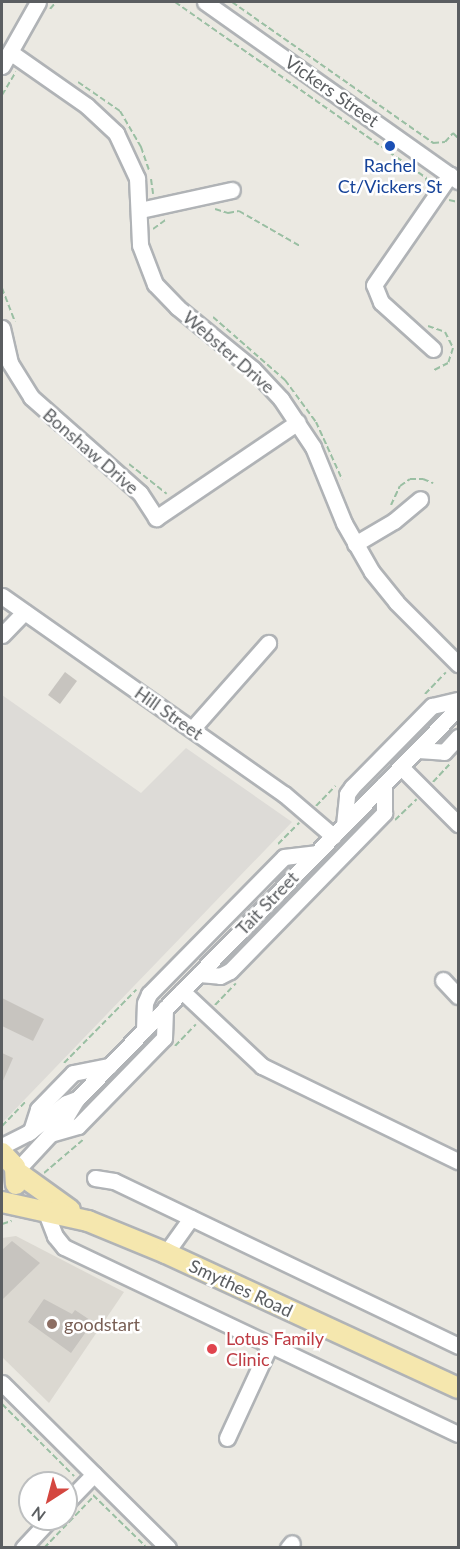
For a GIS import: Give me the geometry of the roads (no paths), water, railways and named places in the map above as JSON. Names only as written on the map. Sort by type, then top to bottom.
[{"type":"main road","name":"Smythes Road","points":[[2,1153],[17,1171],[87,1221]]},
{"type":"main road","points":[[2,1202],[14,1190],[17,1171]]},
{"type":"main road","name":"Smythes Road","points":[[2,1202],[87,1221],[166,1253],[459,1388]]},
{"type":"street","points":[[2,66],[38,2]]},
{"type":"street","name":"Vickers Street","points":[[206,2],[455,176]]},
{"type":"street","name":"Webster Drive","points":[[10,52],[87,106],[116,133],[132,163],[140,210],[142,254],[159,288],[262,376],[298,422],[316,453],[355,544],[388,593],[459,664]]},
{"type":"street","points":[[433,349],[381,302],[374,285],[434,199],[455,176]]},
{"type":"street","points":[[140,210],[232,190]]},
{"type":"street","name":"Bonshaw Drive","points":[[9,329],[10,363],[31,397],[140,493],[156,518],[298,422]]},
{"type":"street","points":[[355,544],[394,521],[420,499]]},
{"type":"street","name":"Hill Street","points":[[2,596],[338,831]]},
{"type":"street","points":[[2,635],[24,612]]},
{"type":"street","points":[[192,729],[268,643]]},
{"type":"street","points":[[338,831],[350,789],[432,705],[459,700]]},
{"type":"street","name":"Tait Street","points":[[17,1171],[69,1113],[77,1099],[459,708]]},
{"type":"street","points":[[418,750],[443,752],[459,737]]},
{"type":"street","points":[[401,767],[459,824]]},
{"type":"street","points":[[199,974],[220,976],[228,973],[384,813],[384,784]]},
{"type":"street","points":[[144,1030],[145,1003],[149,994],[284,857],[316,853]]},
{"type":"street","points":[[443,980],[459,996]]},
{"type":"street","points":[[182,991],[262,1066],[459,1161]]},
{"type":"street","points":[[47,1136],[78,1126],[164,1038],[165,1008]]},
{"type":"street","points":[[31,1131],[40,1107],[73,1073],[109,1066]]},
{"type":"street","name":"Tait Street","points":[[2,1146],[31,1131],[63,1104],[77,1099]]},
{"type":"street","points":[[94,1178],[114,1181],[459,1346]]},
{"type":"street","points":[[45,1210],[55,1236],[64,1247],[459,1434]]},
{"type":"street","points":[[166,1253],[191,1218]]},
{"type":"street","points":[[227,1438],[270,1345]]},
{"type":"street","points":[[2,1383],[90,1485],[168,1548]]},
{"type":"street","points":[[78,1494],[90,1485]]},
{"type":"street","points":[[23,1548],[39,1531]]},
{"type":"place","name":"Rachel Ct/Vickers St","points":[[390,146]]},
{"type":"place","name":"goodstart","points":[[52,1324]]},
{"type":"place","name":"Lotus Family Clinic","points":[[212,1349]]}]
